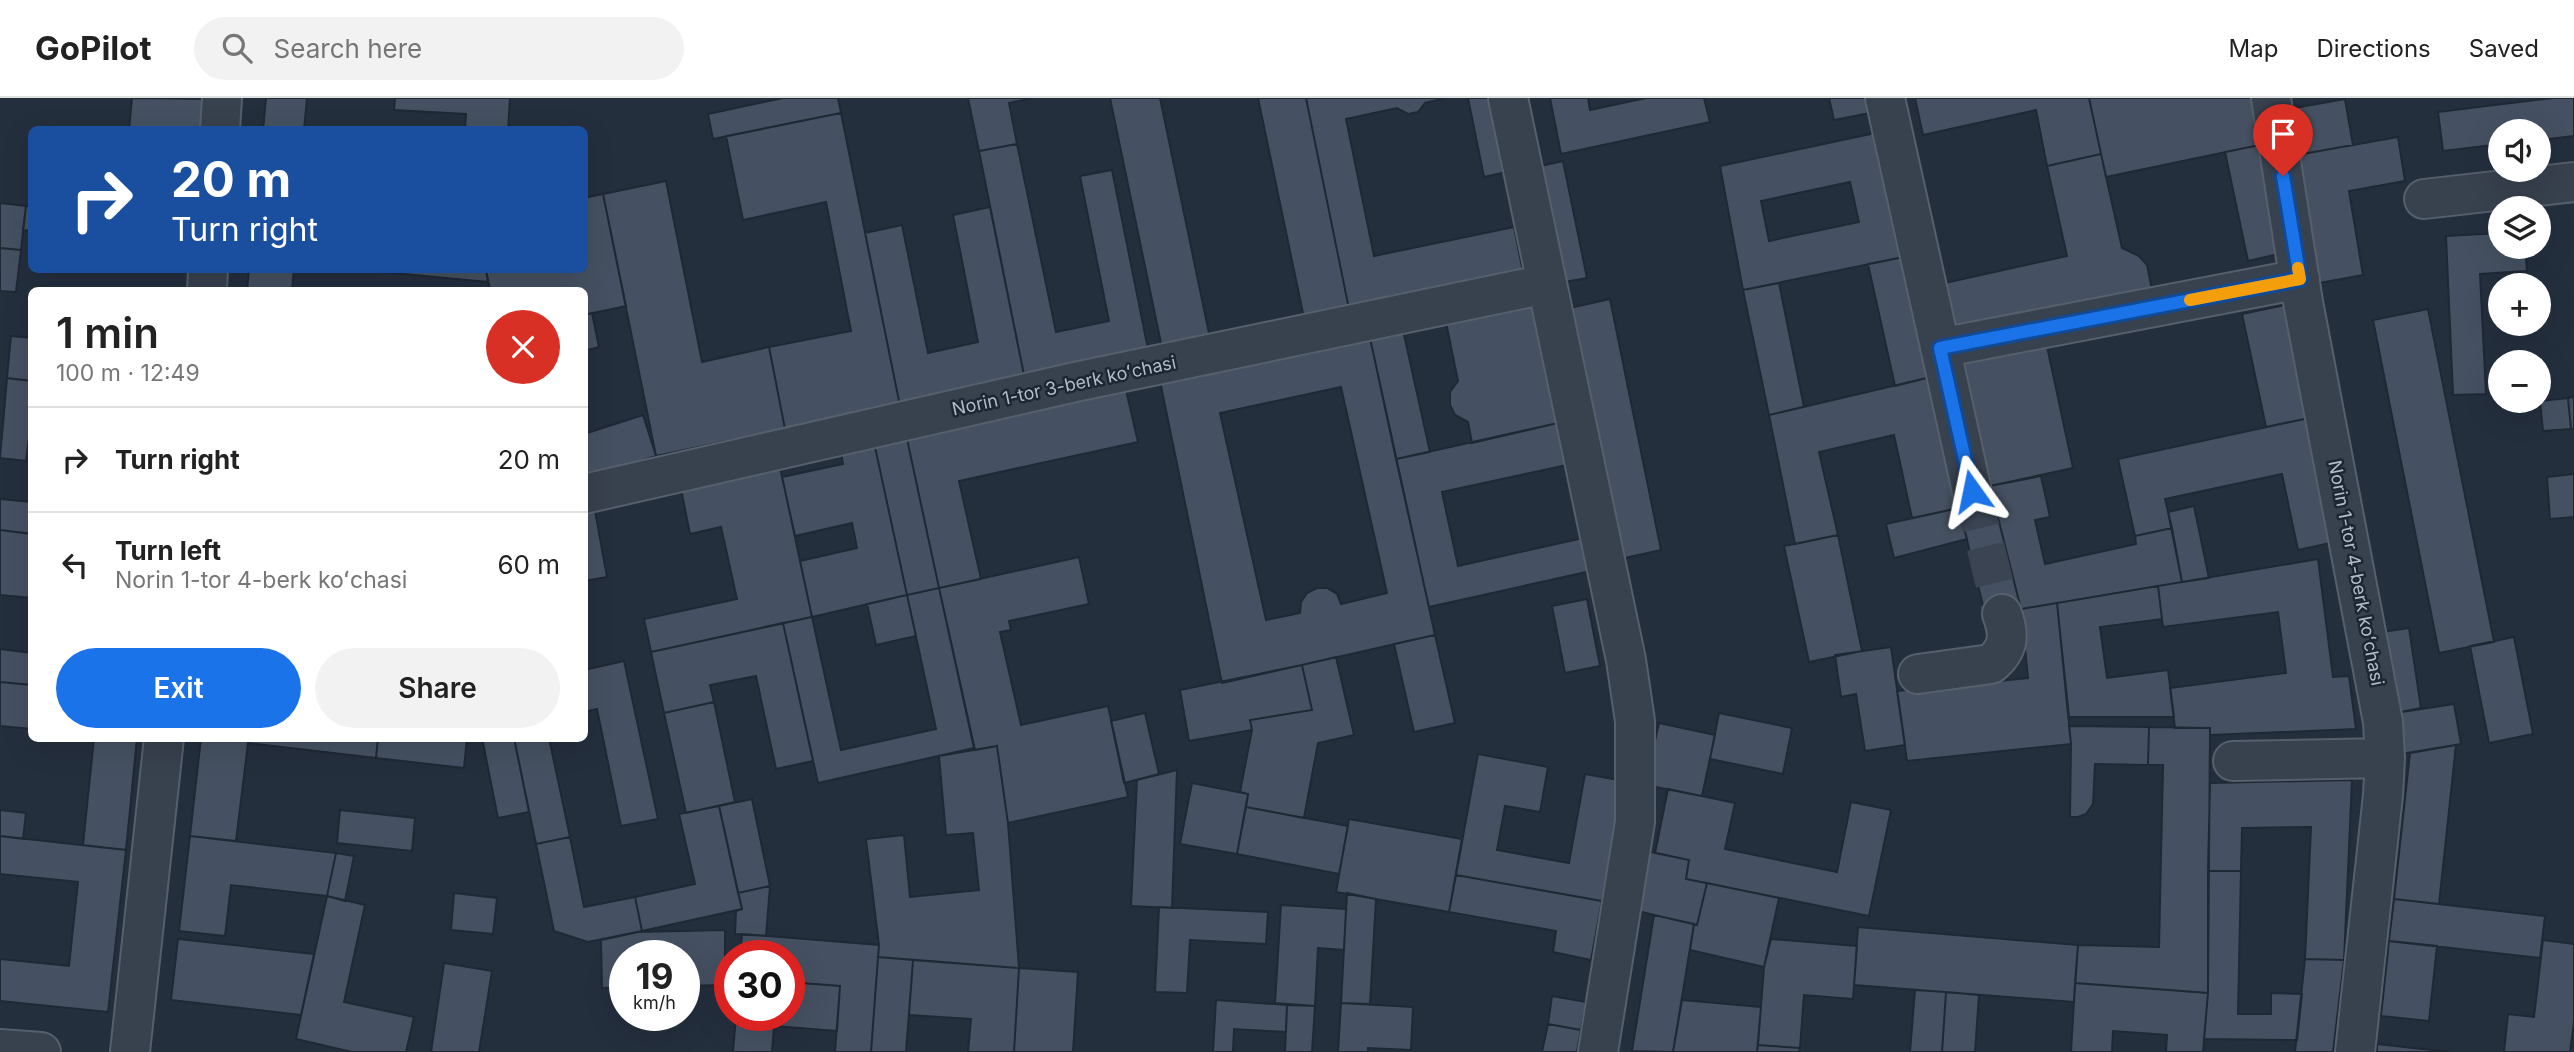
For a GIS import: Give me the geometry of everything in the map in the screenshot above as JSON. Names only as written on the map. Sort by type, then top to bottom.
[{"type":"street","points":[[220,126],[222,98]]},
{"type":"street","points":[[1508,98],[1626,660],[1635,721],[1636,822],[1598,1052]]},
{"type":"street","points":[[1885,98],[1972,491]]},
{"type":"street","name":"Norin 1-tor 4-berk koʻchasi","points":[[2271,98],[2300,279],[2383,722],[2383,795],[2355,1052]]},
{"type":"street","points":[[2424,199],[2574,182]]},
{"type":"street","points":[[1940,348],[2300,279]]},
{"type":"street","name":"Norin 1-tor 3-berk koʻchasi","points":[[588,493],[1075,382],[1546,284]]},
{"type":"street","points":[[1918,674],[1991,663],[2007,646],[2008,630],[2002,614]]},
{"type":"street","points":[[130,1052],[164,742]]},
{"type":"street","points":[[2232,761],[2385,758]]},
{"type":"street","points":[[0,1049],[41,1052]]},
{"type":"building","points":[[132,98],[205,99],[202,126],[129,126]]},
{"type":"building","points":[[266,98],[307,98],[304,126],[263,126]]},
{"type":"building","points":[[395,98],[510,98],[508,126],[465,126],[466,114],[394,110]]},
{"type":"building","points":[[783,98],[838,98],[841,113],[713,139],[708,114]]},
{"type":"building","points":[[968,98],[1033,98],[1009,103],[1017,144],[979,151]]},
{"type":"building","points":[[1110,98],[1160,98],[1210,338],[1162,348]]},
{"type":"building","points":[[1258,98],[1306,98],[1349,309],[1304,318]]},
{"type":"building","points":[[1306,98],[1446,98],[1425,103],[1418,112],[1408,114],[1397,108],[1346,119],[1374,256],[1514,227],[1523,272],[1349,309]]},
{"type":"building","points":[[1468,98],[1496,98],[1511,171],[1484,177]]},
{"type":"building","points":[[1550,98],[1588,98],[1590,110],[1646,98],[1704,98],[1710,122],[1561,154]]},
{"type":"building","points":[[1829,98],[1867,98],[1870,113],[1834,120]]},
{"type":"building","points":[[1915,98],[2089,98],[2101,154],[2047,166],[2036,110],[1923,135]]},
{"type":"building","points":[[2089,98],[2260,98],[2269,143],[2106,177]]},
{"type":"building","points":[[2553,98],[2574,98],[2574,136],[2551,139],[2551,119],[2488,119],[2488,146],[2443,151],[2438,112]]},
{"type":"building","points":[[2345,99],[2353,145],[2291,156],[2283,110]]},
{"type":"building","points":[[841,113],[900,406],[785,429],[769,347],[851,331],[826,202],[743,220],[726,136]]},
{"type":"building","points":[[1880,132],[1904,257],[1743,290],[1720,166]],"holes":[[[1850,182],[1859,222],[1769,241],[1761,201]]]},
{"type":"building","points":[[2398,137],[2405,181],[2349,191],[2363,275],[2314,284],[2291,156]]},
{"type":"building","points":[[1017,144],[1056,332],[1109,321],[1080,176],[1112,170],[1149,354],[1025,380],[979,151]]},
{"type":"building","points":[[2260,145],[2283,253],[2248,261],[2225,152]]},
{"type":"building","points":[[2101,154],[2122,248],[2139,256],[2147,265],[2152,290],[1956,333],[1945,283],[2067,256],[2047,166]]},
{"type":"building","points":[[1563,161],[1587,278],[1559,283],[1536,167]]},
{"type":"building","points":[[666,181],[702,362],[769,347],[785,429],[656,456],[603,194]]},
{"type":"building","points":[[603,194],[626,306],[588,314],[588,287],[489,287],[487,273],[588,273],[588,197]]},
{"type":"building","points":[[0,203],[26,206],[21,250],[0,248]]},
{"type":"building","points":[[26,206],[28,206],[28,231],[23,230]]},
{"type":"building","points":[[990,207],[1025,380],[900,406],[865,233],[902,225],[928,353],[978,342],[953,215]]},
{"type":"building","points":[[2488,234],[2488,259],[2526,259],[2527,271],[2480,274],[2486,394],[2453,395],[2446,236]]},
{"type":"building","points":[[0,248],[21,250],[16,292],[0,291]]},
{"type":"building","points":[[1904,257],[1931,377],[1895,386],[1868,264]]},
{"type":"building","points":[[249,273],[294,273],[292,287],[247,287]]},
{"type":"building","points":[[393,273],[486,273],[488,282]]},
{"type":"building","points":[[1779,283],[1804,407],[1769,415],[1743,290]]},
{"type":"building","points":[[1610,299],[1661,550],[1616,560],[1565,309]]},
{"type":"building","points":[[1532,302],[1558,423],[1472,443],[1468,422],[1455,415],[1450,405],[1450,392],[1458,381],[1446,322]]},
{"type":"building","points":[[2285,305],[2309,418],[2266,427],[2242,314]]},
{"type":"building","points":[[2428,309],[2494,642],[2439,653],[2373,320]]},
{"type":"building","points":[[592,313],[599,347],[588,350],[588,314]]},
{"type":"building","points":[[1403,330],[1430,452],[1396,459],[1370,338]]},
{"type":"building","points":[[11,336],[28,338],[28,381],[7,378]]},
{"type":"building","points":[[2045,337],[2073,468],[1990,486],[1962,355]]},
{"type":"building","points":[[1370,338],[1435,635],[1222,683],[1160,381]],"holes":[[[1341,387],[1387,593],[1341,604],[1337,594],[1327,588],[1317,588],[1307,593],[1301,602],[1300,613],[1266,620],[1220,413]]]},
{"type":"building","points":[[1931,377],[1959,508],[1912,518],[1894,435],[1819,452],[1838,535],[1795,544],[1769,415]]},
{"type":"building","points":[[7,378],[28,381],[26,461],[0,458]]},
{"type":"building","points":[[1126,390],[1138,442],[959,481],[981,579],[939,588],[907,439]]},
{"type":"building","points":[[2574,397],[2574,429],[2571,429],[2568,398]]},
{"type":"building","points":[[2568,398],[2571,429],[2543,431],[2541,413],[2551,413],[2551,400]]},
{"type":"building","points":[[643,415],[656,456],[588,478],[588,433]]},
{"type":"building","points":[[2309,418],[2335,542],[2298,550],[2282,474],[2165,499],[2172,528],[2135,536],[2118,459]]},
{"type":"building","points":[[1558,423],[1567,465],[1442,492],[1458,566],[1583,538],[1591,571],[1429,607],[1396,459]]},
{"type":"building","points":[[907,439],[939,588],[907,595],[875,447]]},
{"type":"building","points":[[875,447],[907,595],[812,617],[800,561],[857,548],[852,523],[795,536],[782,477],[843,464],[841,453]]},
{"type":"building","points":[[780,467],[812,617],[651,652],[644,619],[737,599],[721,527],[690,534],[681,489]]},
{"type":"building","points":[[2574,474],[2574,517],[2550,519],[2547,477]]},
{"type":"building","points":[[2041,476],[2050,517],[2035,520],[2045,564],[2136,544],[2135,536],[2172,528],[2182,582],[2021,609],[1990,486]]},
{"type":"building","points":[[1990,486],[2021,609],[1986,618],[1956,495]]},
{"type":"building","points":[[0,499],[28,502],[28,534],[0,530]]},
{"type":"building","points":[[594,505],[607,577],[588,580],[588,506]]},
{"type":"building","points":[[2194,506],[2209,578],[2182,582],[2168,512]]},
{"type":"building","points":[[1959,508],[1967,539],[1894,558],[1886,524]]},
{"type":"building","points":[[0,530],[28,534],[28,598],[0,595]]},
{"type":"building","points":[[1838,535],[1862,651],[1809,662],[1784,546]]},
{"type":"building","points":[[1079,557],[1089,604],[1009,621],[1011,630],[1000,632],[1021,725],[1108,706],[1128,797],[1008,823],[997,746],[975,750],[939,588]]},
{"type":"building","points":[[2318,559],[2333,677],[2349,676],[2356,729],[2210,735],[2210,728],[2175,728],[2170,688],[2286,673],[2278,612],[2163,627],[2158,586]]},
{"type":"building","points":[[2158,586],[2162,619],[2100,627],[2107,678],[2168,670],[2174,717],[2069,717],[2057,603]]},
{"type":"building","points":[[939,588],[974,748],[818,783],[783,623],[812,617],[841,750],[936,729],[907,595]]},
{"type":"building","points":[[907,595],[916,636],[876,645],[867,604]]},
{"type":"building","points":[[1587,599],[1600,666],[1565,673],[1552,606]]},
{"type":"building","points":[[2057,603],[2071,744],[1907,761],[1897,691],[2028,678],[2021,609]]},
{"type":"building","points":[[783,623],[813,761],[776,769],[756,676],[710,685],[714,702],[664,713],[651,652]]},
{"type":"building","points":[[2409,628],[2421,708],[2395,713],[2382,632]]},
{"type":"building","points":[[1435,635],[1455,723],[1414,732],[1394,644]]},
{"type":"building","points":[[2514,637],[2533,734],[2489,743],[2470,646]]},
{"type":"building","points":[[1891,647],[1905,745],[1865,751],[1856,694],[1841,697],[1835,655]]},
{"type":"building","points":[[0,649],[28,652],[28,685],[0,682]]},
{"type":"building","points":[[1336,657],[1354,735],[1318,743],[1304,818],[1246,807],[1248,794],[1240,792],[1252,730],[1250,720],[1312,710],[1302,665]]},
{"type":"building","points":[[624,661],[658,819],[621,826],[597,709],[588,711],[588,669]]},
{"type":"building","points":[[1302,665],[1312,710],[1250,720],[1252,730],[1189,741],[1180,690]]},
{"type":"building","points":[[0,682],[28,685],[28,729],[0,726]]},
{"type":"building","points":[[714,702],[735,802],[686,813],[664,713]]},
{"type":"building","points":[[2454,704],[2461,744],[2401,754],[2395,713]]},
{"type":"building","points":[[1145,713],[1159,774],[1124,783],[1111,721]]},
{"type":"building","points":[[1719,713],[1792,728],[1783,774],[1710,759]]},
{"type":"building","points":[[1659,723],[1715,735],[1702,796],[1645,785]]},
{"type":"building","points":[[2069,726],[2149,727],[2148,765],[2095,764],[2093,804],[2086,814],[2078,817],[2070,817]]},
{"type":"building","points":[[2149,727],[2210,728],[2208,993],[2075,983],[2078,945],[2159,947],[2163,765],[2148,765]]},
{"type":"building","points":[[94,742],[137,742],[126,850],[83,845]]},
{"type":"building","points":[[201,742],[378,742],[376,758],[248,743],[236,841],[190,836]]},
{"type":"building","points":[[378,742],[467,742],[464,768],[376,758]]},
{"type":"building","points":[[483,742],[515,742],[529,812],[498,818]]},
{"type":"building","points":[[515,742],[550,742],[570,837],[536,844]]},
{"type":"building","points":[[2456,745],[2439,904],[2394,899],[2410,753]]},
{"type":"building","points":[[997,746],[1008,823],[1019,968],[878,957],[879,945],[866,839],[904,835],[910,897],[979,890],[973,833],[946,835],[939,756]]},
{"type":"building","points":[[1478,754],[1548,767],[1540,812],[1505,806],[1497,850],[1569,863],[1585,774],[1624,781],[1602,901],[1456,875]]},
{"type":"building","points":[[1177,770],[1172,908],[1131,906],[1137,780]]},
{"type":"building","points":[[2352,780],[2344,960],[2305,959],[2311,827],[2242,828],[2241,871],[2208,871],[2210,783]]},
{"type":"building","points":[[1192,783],[1248,794],[1237,854],[1180,844]]},
{"type":"building","points":[[1668,789],[1735,803],[1725,849],[1837,872],[1851,802],[1891,810],[1869,916],[1686,879],[1689,860],[1655,853]]},
{"type":"building","points":[[752,799],[770,886],[738,893],[719,806]]},
{"type":"building","points":[[719,806],[742,909],[642,931],[635,897],[695,884],[679,814]]},
{"type":"building","points":[[1246,807],[1348,826],[1339,874],[1237,854]]},
{"type":"building","points":[[0,810],[26,813],[23,839],[0,836]]},
{"type":"building","points":[[340,810],[415,818],[412,851],[337,843]]},
{"type":"building","points":[[1349,819],[1462,839],[1449,912],[1336,892]]},
{"type":"building","points":[[0,836],[126,850],[108,1012],[0,1001],[0,959],[69,966],[78,882],[0,874]]},
{"type":"building","points":[[190,836],[336,853],[327,896],[231,885],[225,936],[179,931]]},
{"type":"building","points":[[570,837],[584,907],[635,897],[642,931],[588,942],[554,931],[536,844]]},
{"type":"building","points":[[1642,850],[1689,860],[1686,879],[1707,883],[1697,925],[1629,909]]},
{"type":"building","points":[[336,853],[354,856],[345,901],[327,896]]},
{"type":"building","points":[[2208,871],[2241,871],[2238,1014],[2271,1014],[2271,993],[2302,994],[2297,1040],[2204,1039],[2208,993]]},
{"type":"building","points":[[1456,875],[1602,901],[1591,960],[1553,952],[1556,931],[1449,912]]},
{"type":"building","points":[[1707,883],[1779,898],[1764,967],[1690,950],[1694,924],[1697,925]]},
{"type":"building","points":[[770,886],[766,936],[735,934],[736,911],[742,909],[738,893]]},
{"type":"building","points":[[454,893],[497,898],[493,934],[451,930]]},
{"type":"building","points":[[1347,893],[1376,899],[1370,1004],[1341,1003]]},
{"type":"building","points":[[327,896],[365,905],[344,1002],[414,1017],[406,1052],[352,1052],[296,1039]]},
{"type":"building","points":[[2394,899],[2545,916],[2540,958],[2389,941]]},
{"type":"building","points":[[1281,905],[1346,909],[1344,950],[1318,948],[1315,1006],[1275,1003]]},
{"type":"building","points":[[1159,907],[1268,912],[1266,944],[1190,940],[1187,993],[1155,992]]},
{"type":"building","points":[[1654,915],[1694,924],[1673,1052],[1632,1051]]},
{"type":"building","points":[[1858,927],[2078,945],[2074,1002],[1854,985]]},
{"type":"building","points":[[725,930],[725,940],[714,940],[714,985],[700,986],[700,940],[609,940],[609,988],[602,988],[601,940],[638,932]]},
{"type":"building","points":[[742,934],[879,945],[871,1052],[835,1052],[840,986],[805,983],[805,940],[741,940]]},
{"type":"building","points":[[178,939],[314,954],[301,1015],[171,1000]]},
{"type":"building","points":[[1771,939],[1857,946],[1853,999],[1804,995],[1800,1048],[1758,1045],[1764,967]]},
{"type":"building","points":[[2543,940],[2574,944],[2574,1022],[2570,1052],[2504,1052],[2508,1014],[2534,1017]]},
{"type":"building","points":[[2389,941],[2437,946],[2429,1021],[2381,1016]]},
{"type":"building","points":[[878,957],[913,960],[906,1052],[871,1052]]},
{"type":"building","points":[[2305,959],[2344,960],[2333,1052],[2295,1052]]},
{"type":"building","points":[[913,960],[1019,968],[1014,1052],[968,1052],[971,1019],[909,1015]]},
{"type":"building","points":[[444,963],[492,971],[479,1052],[431,1052]]},
{"type":"building","points":[[1019,968],[1078,972],[1073,1052],[1014,1052]]},
{"type":"building","points":[[805,983],[840,986],[837,1031],[805,1028]]},
{"type":"building","points":[[2075,983],[2208,993],[2203,1052],[2166,1052],[2167,1035],[2113,1031],[2112,1052],[2071,1052]]},
{"type":"building","points":[[1915,990],[1946,992],[1942,1052],[1910,1052]]},
{"type":"building","points":[[1946,992],[1979,995],[1975,1052],[1942,1052]]},
{"type":"building","points":[[1552,996],[1586,1002],[1581,1030],[1548,1024]]},
{"type":"building","points":[[1216,1000],[1287,1005],[1286,1032],[1234,1029],[1233,1052],[1213,1052]]},
{"type":"building","points":[[1682,1000],[1761,1007],[1757,1052],[1673,1052]]},
{"type":"building","points":[[1341,1003],[1413,1007],[1411,1050],[1368,1048],[1368,1052],[1338,1052]]},
{"type":"building","points":[[1287,1005],[1315,1006],[1312,1052],[1285,1052]]},
{"type":"building","points":[[1548,1024],[1581,1030],[1577,1052],[1542,1052]]},
{"type":"building","points":[[735,1031],[774,1031],[772,1052],[733,1052]]},
{"type":"building","points":[[2377,1044],[2450,1052],[2377,1052]]},
{"type":"building","points":[[1758,1045],[1800,1048],[1799,1052],[1757,1052]]},
{"type":"tunnel","points":[[1972,491],[2002,614]]},
{"type":"slow traffic","points":[[2190,300],[2300,279],[2298,268]]},
{"type":"route","points":[[1972,491],[1940,348],[2300,279],[2283,176]]}]
